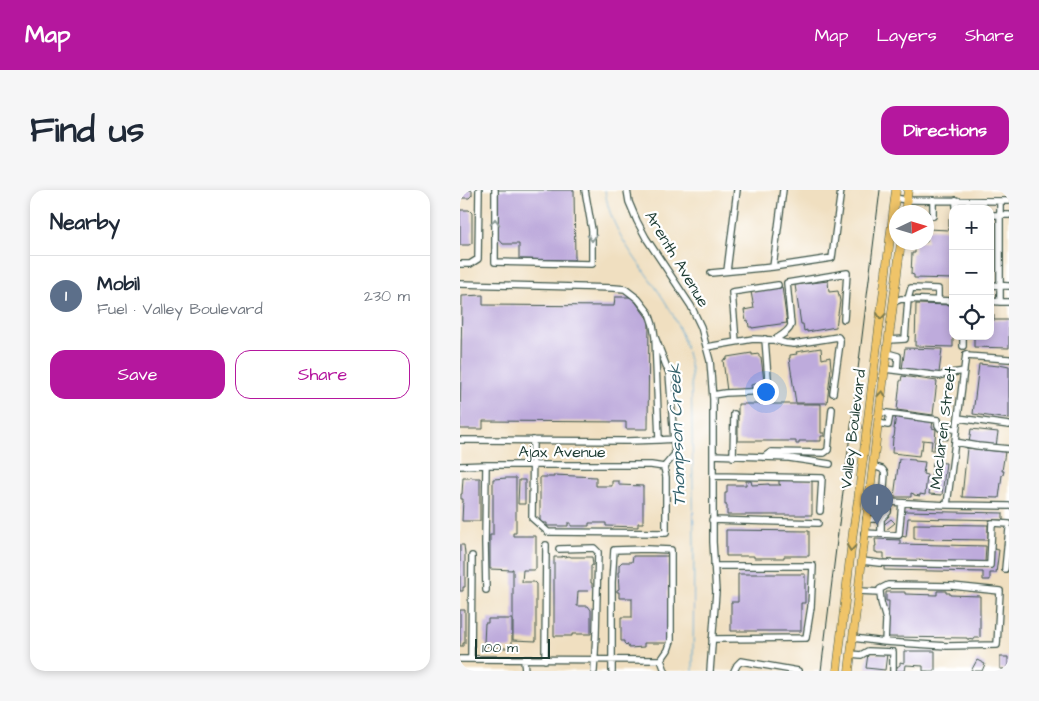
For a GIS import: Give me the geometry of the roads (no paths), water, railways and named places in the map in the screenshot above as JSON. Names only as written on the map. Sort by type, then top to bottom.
[{"type":"main road","points":[[906,205],[908,190]]},
{"type":"main road","name":"Valley Boulevard","points":[[838,671],[853,532],[896,194]]},
{"type":"main road","name":"Valley Boulevard","points":[[849,671],[864,533],[900,250]]},
{"type":"main road","points":[[887,263],[889,293],[894,302]]},
{"type":"main road","points":[[858,500],[869,501]]},
{"type":"street","points":[[460,264],[470,264],[478,259],[479,190]]},
{"type":"street","points":[[495,190],[496,262],[592,264],[592,230],[584,190]]},
{"type":"street","name":"Arenth Avenue","points":[[627,190],[634,215],[646,238],[692,306],[701,327],[710,362],[713,395],[712,520],[716,592],[710,671]]},
{"type":"street","points":[[727,271],[737,190]]},
{"type":"street","points":[[773,267],[783,190]]},
{"type":"street","points":[[711,273],[773,267],[832,258],[841,190]]},
{"type":"street","points":[[896,194],[906,200],[1009,201]]},
{"type":"street","points":[[933,200],[933,205]]},
{"type":"street","points":[[956,200],[956,205]]},
{"type":"street","points":[[1000,201],[1000,302]]},
{"type":"street","points":[[994,215],[1009,216]]},
{"type":"street","points":[[774,340],[788,330],[791,325],[787,283],[847,273],[844,319]]},
{"type":"street","points":[[460,284],[614,288],[625,289],[638,299],[649,313],[653,325],[659,440]]},
{"type":"street","points":[[736,342],[732,292],[778,285]]},
{"type":"street","points":[[994,285],[1009,286]]},
{"type":"street","points":[[889,340],[905,339],[908,299],[912,288],[938,289],[938,300]]},
{"type":"street","points":[[894,302],[901,299],[949,301]]},
{"type":"street","points":[[994,302],[1009,302]]},
{"type":"street","points":[[533,440],[532,518],[548,532],[666,533],[666,477],[664,467],[675,454],[670,373],[654,337]]},
{"type":"street","points":[[707,347],[753,339],[774,340],[794,344],[838,338],[840,343],[833,394]]},
{"type":"street","points":[[713,395],[769,391],[766,340]]},
{"type":"street","points":[[963,340],[963,346]]},
{"type":"street","points":[[887,353],[898,356],[897,370]]},
{"type":"street","name":"Maclaren Street","points":[[947,505],[966,355],[1009,359]]},
{"type":"street","points":[[885,368],[940,376],[949,372],[964,371]]},
{"type":"street","points":[[764,457],[771,452],[824,453],[828,450],[832,409]]},
{"type":"street","points":[[879,412],[938,420],[940,428],[956,429]]},
{"type":"street","points":[[733,456],[734,414]]},
{"type":"street","points":[[878,423],[888,425],[890,414]]},
{"type":"street","points":[[958,418],[1009,425]]},
{"type":"street","points":[[460,440],[674,440]]},
{"type":"street","points":[[955,442],[1009,448]]},
{"type":"street","points":[[713,456],[789,458],[830,464]]},
{"type":"street","points":[[486,465],[486,590]]},
{"type":"street","name":"Ajax Avenue","points":[[460,466],[651,465],[664,467]]},
{"type":"street","points":[[866,519],[881,519],[888,512],[885,473],[882,469],[873,466]]},
{"type":"street","points":[[712,476],[822,478],[820,511]]},
{"type":"street","points":[[869,501],[1009,506]]},
{"type":"street","points":[[864,533],[899,534],[902,503]]},
{"type":"street","points":[[881,519],[881,533]]},
{"type":"street","points":[[712,520],[818,523]]},
{"type":"street","points":[[862,561],[990,565],[992,523],[1009,524]]},
{"type":"street","points":[[1005,570],[1009,530]]},
{"type":"street","points":[[546,545],[546,660]]},
{"type":"street","points":[[558,549],[594,548],[598,552],[594,671]]},
{"type":"street","points":[[612,671],[614,550],[671,550],[671,641],[668,650],[661,660]]},
{"type":"street","points":[[471,659],[472,556]]},
{"type":"street","points":[[712,639],[806,638],[811,607],[814,566],[714,566]]},
{"type":"street","points":[[852,638],[885,642],[947,646],[997,645],[1000,591],[952,586],[888,585],[880,589],[886,620],[885,642]]},
{"type":"street","points":[[858,591],[880,592]]},
{"type":"street","points":[[851,654],[861,655],[868,651],[893,652],[894,671]]},
{"type":"street","points":[[460,659],[661,660]]},
{"type":"street","points":[[524,660],[525,671]]},
{"type":"street","points":[[661,660],[665,671]]},
{"type":"street","points":[[734,671],[740,661],[798,671]]},
{"type":"waterway","name":"Thompson Creek","points":[[605,190],[608,207],[622,238],[677,323],[691,369],[694,545],[693,671]]},
{"type":"railway","points":[[821,671],[880,190]]},
{"type":"place","name":"Mobil","points":[[877,525]]}]
